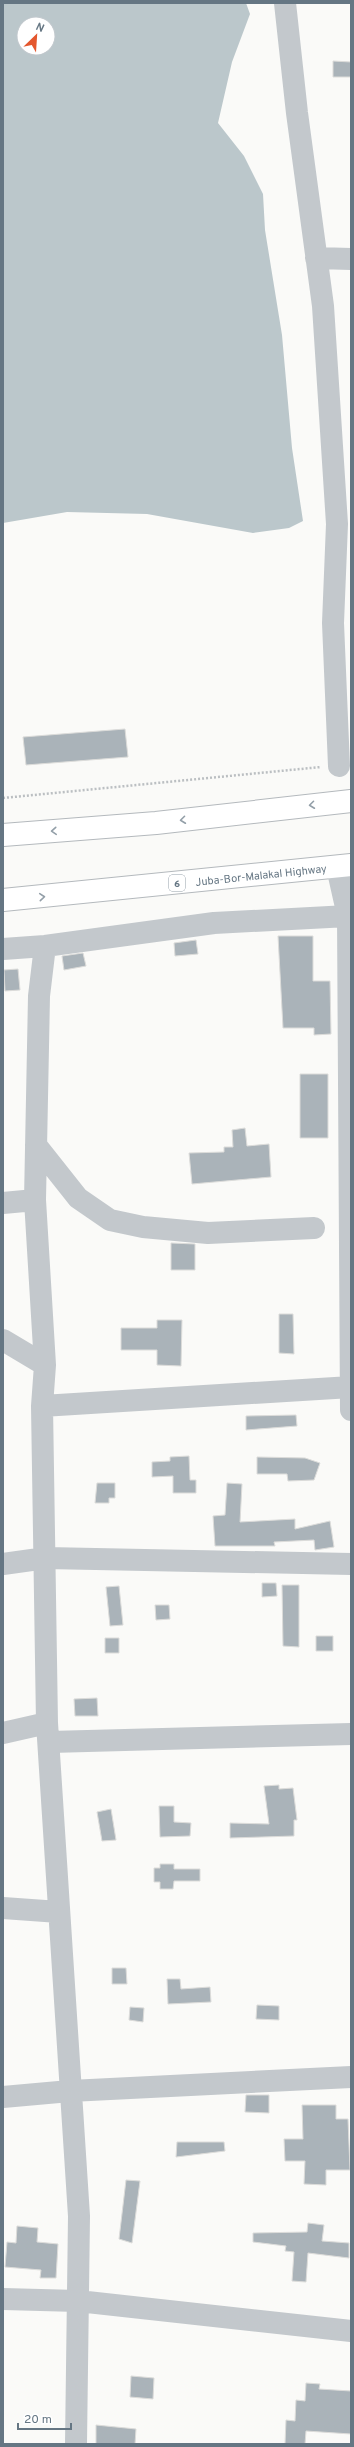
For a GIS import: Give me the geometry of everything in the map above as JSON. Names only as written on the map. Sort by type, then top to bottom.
[{"type":"highway","points":[[3,835],[156,823],[351,800]]},
{"type":"highway","name":"Juba-Bor-Malakal Highway","points":[[3,900],[344,866]]},
{"type":"street","points":[[285,3],[323,306],[334,452],[337,524],[333,623],[339,766]]},
{"type":"street","points":[[316,258],[351,259]]},
{"type":"street","points":[[344,866],[348,916],[351,1410]]},
{"type":"street","points":[[3,949],[45,946],[214,923],[348,916]]},
{"type":"street","points":[[45,946],[39,996],[35,1200],[44,1365],[42,1406],[46,1558],[48,1732],[79,2216],[76,2444]]},
{"type":"street","points":[[36,1145],[78,1198],[110,1220],[144,1227],[208,1233],[314,1228]]},
{"type":"street","points":[[3,1202],[35,1200]]},
{"type":"street","points":[[3,1340],[44,1365]]},
{"type":"street","points":[[42,1406],[351,1387]]},
{"type":"street","points":[[3,1564],[46,1558],[351,1564]]},
{"type":"street","points":[[3,1733],[351,1734]]},
{"type":"street","points":[[3,1908],[59,1912]]},
{"type":"street","points":[[3,2097],[70,2091],[351,2077]]},
{"type":"street","points":[[3,2299],[78,2301],[351,2331]]},
{"type":"path","points":[[3,798],[339,766]]},
{"type":"shaded area","points":[[3,3],[246,3],[250,14],[232,62],[218,123],[244,156],[263,194],[265,230],[282,335],[292,448],[303,521],[289,528],[253,533],[147,514],[67,512],[3,523]]},
{"type":"building","points":[[333,61],[351,62],[351,77],[333,77]]},
{"type":"building","points":[[125,729],[128,757],[26,765],[23,737]]},
{"type":"building","points":[[278,936],[313,936],[313,981],[330,981],[331,1034],[314,1035],[314,1028],[283,1028]]},
{"type":"building","points":[[196,940],[198,954],[175,956],[174,943]]},
{"type":"building","points":[[83,953],[86,966],[64,970],[62,956]]},
{"type":"building","points":[[18,969],[20,990],[5,991],[4,970]]},
{"type":"building","points":[[300,1074],[328,1074],[328,1138],[300,1138]]},
{"type":"building","points":[[245,1128],[247,1146],[269,1144],[271,1177],[192,1184],[189,1153],[224,1152],[224,1147],[233,1147],[232,1130]]},
{"type":"building","points":[[171,1243],[195,1244],[195,1270],[171,1270]]},
{"type":"building","points":[[279,1314],[293,1314],[294,1354],[279,1353]]},
{"type":"building","points":[[157,1320],[182,1320],[181,1366],[157,1365],[157,1350],[121,1350],[121,1328],[157,1328]]},
{"type":"building","points":[[296,1415],[297,1426],[246,1430],[246,1416]]},
{"type":"building","points":[[189,1456],[190,1480],[196,1480],[196,1493],[173,1493],[173,1476],[152,1477],[152,1462],[170,1461],[170,1457]]},
{"type":"building","points":[[257,1457],[305,1458],[320,1463],[314,1480],[288,1481],[287,1474],[257,1474]]},
{"type":"building","points":[[97,1483],[115,1483],[115,1498],[109,1498],[109,1503],[95,1503]]},
{"type":"building","points":[[227,1483],[242,1484],[240,1522],[295,1519],[295,1529],[330,1521],[334,1547],[315,1550],[314,1540],[274,1542],[275,1546],[215,1546],[213,1516],[225,1515]]},
{"type":"building","points":[[262,1583],[276,1583],[277,1596],[262,1597]]},
{"type":"building","points":[[282,1585],[299,1585],[299,1647],[283,1646]]},
{"type":"building","points":[[119,1586],[123,1625],[110,1626],[106,1587]]},
{"type":"building","points":[[155,1605],[169,1605],[170,1619],[156,1620]]},
{"type":"building","points":[[316,1636],[333,1636],[333,1651],[316,1651]]},
{"type":"building","points":[[105,1638],[119,1638],[119,1653],[105,1653]]},
{"type":"building","points":[[97,1698],[98,1716],[75,1716],[74,1699]]},
{"type":"building","points":[[279,1785],[279,1789],[293,1788],[297,1820],[294,1820],[294,1836],[230,1838],[230,1823],[269,1824],[264,1786]]},
{"type":"building","points":[[159,1806],[174,1806],[174,1822],[191,1823],[190,1836],[160,1837]]},
{"type":"building","points":[[111,1809],[116,1840],[102,1841],[97,1812]]},
{"type":"building","points":[[160,1864],[174,1864],[174,1869],[200,1869],[200,1881],[174,1881],[173,1889],[160,1889],[160,1882],[154,1882],[154,1868],[160,1868]]},
{"type":"building","points":[[112,1968],[126,1968],[127,1984],[112,1984]]},
{"type":"building","points":[[167,1979],[180,1979],[181,1989],[210,1987],[211,2002],[168,2004]]},
{"type":"building","points":[[257,2005],[279,2006],[279,2020],[256,2019]]},
{"type":"building","points":[[130,2007],[144,2008],[143,2022],[129,2020]]},
{"type":"building","points":[[246,2095],[269,2095],[269,2113],[245,2112]]},
{"type":"building","points":[[302,2105],[336,2105],[336,2119],[348,2119],[350,2170],[326,2170],[326,2185],[304,2184],[305,2161],[285,2161],[284,2139],[303,2139]]},
{"type":"building","points":[[177,2142],[224,2142],[225,2151],[176,2157]]},
{"type":"building","points":[[126,2180],[140,2181],[132,2243],[119,2239]]},
{"type":"building","points":[[308,2223],[324,2225],[322,2241],[349,2243],[349,2258],[308,2253],[306,2282],[292,2281],[294,2252],[285,2251],[286,2246],[253,2242],[253,2233],[307,2232]]},
{"type":"building","points":[[17,2226],[38,2228],[37,2242],[58,2244],[56,2278],[40,2278],[41,2270],[5,2267],[7,2242],[16,2243]]},
{"type":"building","points":[[131,2376],[154,2378],[153,2399],[130,2397]]},
{"type":"building","points":[[306,2383],[320,2384],[319,2389],[351,2391],[351,2434],[306,2431],[305,2444],[285,2444],[286,2420],[295,2421],[296,2400],[305,2401]]},
{"type":"building","points":[[96,2425],[136,2429],[135,2444],[96,2444]]}]
